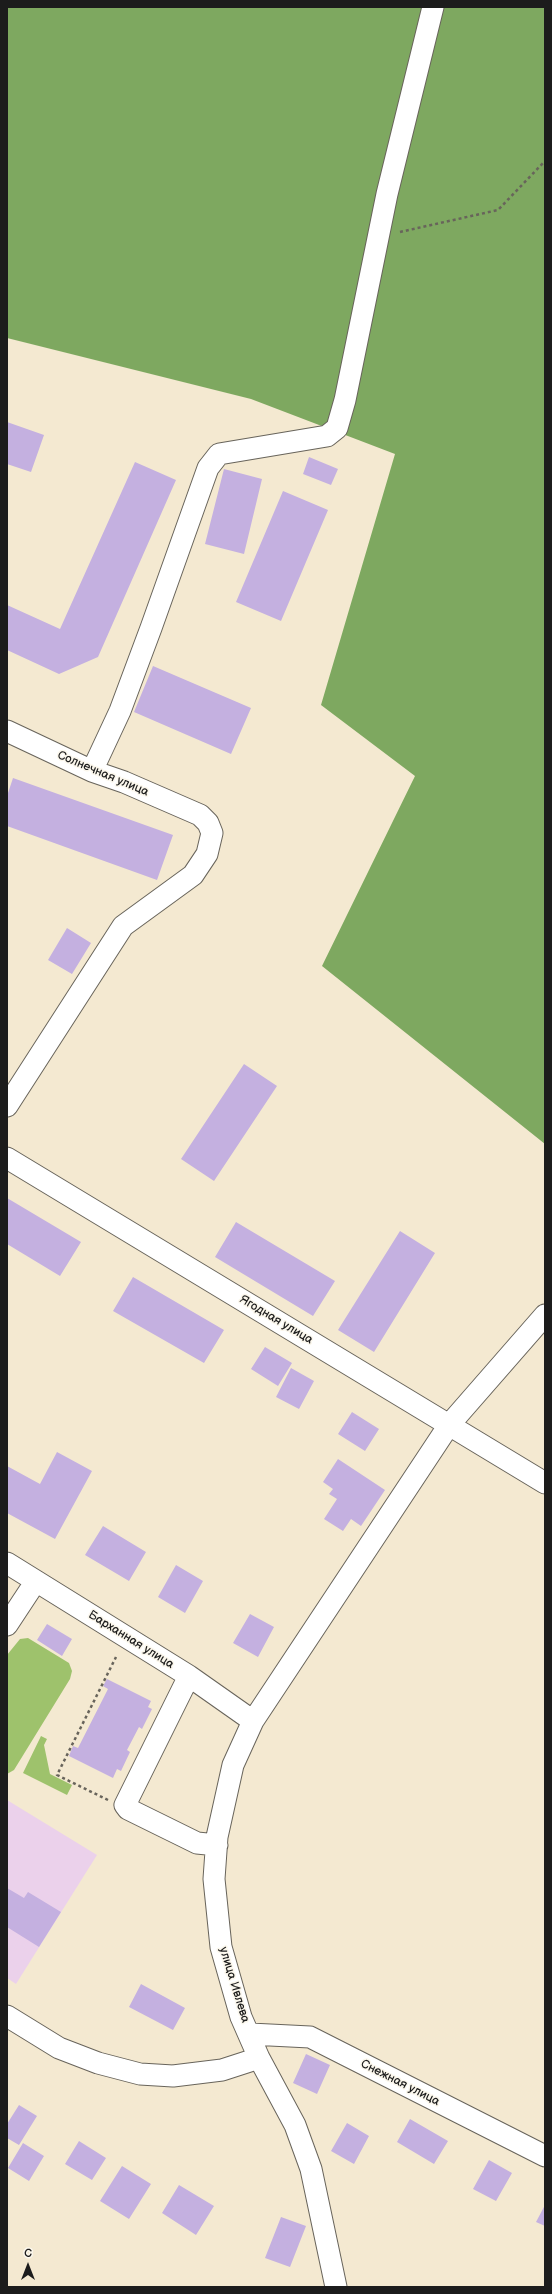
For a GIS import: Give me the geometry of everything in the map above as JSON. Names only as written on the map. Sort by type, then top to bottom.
[{"type":"street","points":[[92,771],[120,711],[152,628],[208,468],[219,454],[327,436],[337,428],[345,400],[386,194],[433,7]]},
{"type":"street","name":"Солнечная улица","points":[[7,731],[92,771],[124,782],[200,815],[208,823],[212,833],[207,854],[193,875],[123,926],[7,1106]]},
{"type":"street","name":"Ягодная улица","points":[[7,1158],[545,1483]]},
{"type":"street","name":"улица Ивлева","points":[[336,2287],[311,2169],[295,2125],[259,2058],[250,2034],[241,2017],[221,1946],[214,1879],[217,1845],[233,1765],[253,1721],[449,1425],[545,1315]]},
{"type":"street","name":"Барханная улица","points":[[7,1563],[189,1676],[253,1721]]},
{"type":"street","points":[[7,1625],[36,1581]]},
{"type":"street","points":[[189,1676],[125,1805],[128,1809],[197,1843],[217,1845]]},
{"type":"street","points":[[7,2016],[59,2048],[98,2063],[140,2074],[173,2076],[222,2070],[259,2058]]},
{"type":"street","name":"Снежная улица","points":[[250,2034],[310,2036],[545,2156]]},
{"type":"path","points":[[378,237],[498,210],[545,161]]},
{"type":"path","points":[[116,1657],[57,1775],[113,1803],[125,1805]]},
{"type":"shaded area","points":[[7,1800],[97,1855],[16,1984],[7,1978]]},
{"type":"green space","points":[[7,7],[545,7],[545,1144],[322,966],[415,776],[321,705],[395,454],[251,399],[7,338]]},
{"type":"green space","points":[[28,1638],[69,1663],[72,1671],[70,1679],[14,1770],[7,1774],[7,1655],[20,1639]]},
{"type":"green space","points":[[41,1736],[47,1739],[44,1745],[50,1774],[72,1785],[67,1795],[23,1773]]},
{"type":"building","points":[[7,422],[44,435],[31,472],[7,464]]},
{"type":"building","points":[[309,457],[338,469],[331,485],[303,474]]},
{"type":"building","points":[[135,462],[176,480],[98,657],[59,674],[7,650],[7,605],[60,629]]},
{"type":"building","points":[[224,469],[262,479],[244,554],[205,544]]},
{"type":"building","points":[[283,491],[328,510],[281,621],[236,602]]},
{"type":"building","points":[[153,666],[251,708],[231,754],[134,712]]},
{"type":"building","points":[[13,778],[173,835],[157,880],[7,826],[7,796]]},
{"type":"building","points":[[67,928],[91,943],[72,974],[48,960]]},
{"type":"building","points":[[244,1064],[277,1086],[214,1181],[181,1159]]},
{"type":"building","points":[[7,1198],[81,1242],[60,1276],[7,1244]]},
{"type":"building","points":[[236,1222],[335,1281],[313,1316],[215,1257]]},
{"type":"building","points":[[400,1231],[435,1253],[374,1352],[338,1330]]},
{"type":"building","points":[[133,1277],[224,1330],[204,1363],[113,1311]]},
{"type":"building","points":[[265,1347],[292,1363],[278,1386],[251,1369]]},
{"type":"building","points":[[291,1368],[314,1381],[299,1409],[276,1397]]},
{"type":"building","points":[[352,1412],[379,1429],[365,1451],[338,1434]]},
{"type":"building","points":[[57,1452],[92,1471],[55,1539],[7,1513],[7,1466],[40,1484]]},
{"type":"building","points":[[338,1459],[385,1490],[361,1526],[351,1519],[343,1531],[324,1519],[337,1499],[329,1494],[333,1489],[323,1482]]},
{"type":"building","points":[[103,1526],[146,1552],[129,1581],[85,1555]]},
{"type":"building","points":[[176,1565],[203,1581],[185,1613],[158,1597]]},
{"type":"building","points":[[250,1614],[274,1627],[258,1657],[233,1643]]},
{"type":"building","points":[[47,1624],[72,1639],[62,1656],[37,1640]]},
{"type":"building","points":[[107,1679],[151,1701],[148,1707],[152,1709],[142,1729],[139,1727],[127,1750],[130,1752],[121,1771],[117,1769],[113,1778],[69,1756],[73,1746],[78,1748],[108,1689],[103,1686]]},
{"type":"building","points":[[7,1888],[24,1898],[28,1892],[61,1912],[39,1947],[7,1927]]},
{"type":"building","points":[[141,1984],[185,2008],[173,2030],[129,2007]]},
{"type":"building","points":[[306,2054],[330,2065],[317,2094],[293,2083]]},
{"type":"building","points":[[19,2105],[37,2116],[19,2145],[7,2138],[7,2124]]},
{"type":"building","points":[[410,2119],[448,2141],[434,2164],[397,2142]]},
{"type":"building","points":[[347,2123],[369,2136],[354,2164],[331,2151]]},
{"type":"building","points":[[79,2141],[106,2158],[92,2180],[65,2164]]},
{"type":"building","points":[[23,2143],[44,2156],[29,2181],[8,2168]]},
{"type":"building","points":[[489,2160],[512,2173],[496,2201],[473,2189]]},
{"type":"building","points":[[122,2166],[151,2184],[129,2219],[100,2201]]},
{"type":"building","points":[[179,2185],[214,2206],[196,2235],[162,2213]]},
{"type":"building","points":[[545,2205],[545,2226],[536,2222]]},
{"type":"building","points":[[281,2217],[306,2226],[290,2267],[265,2258]]}]
